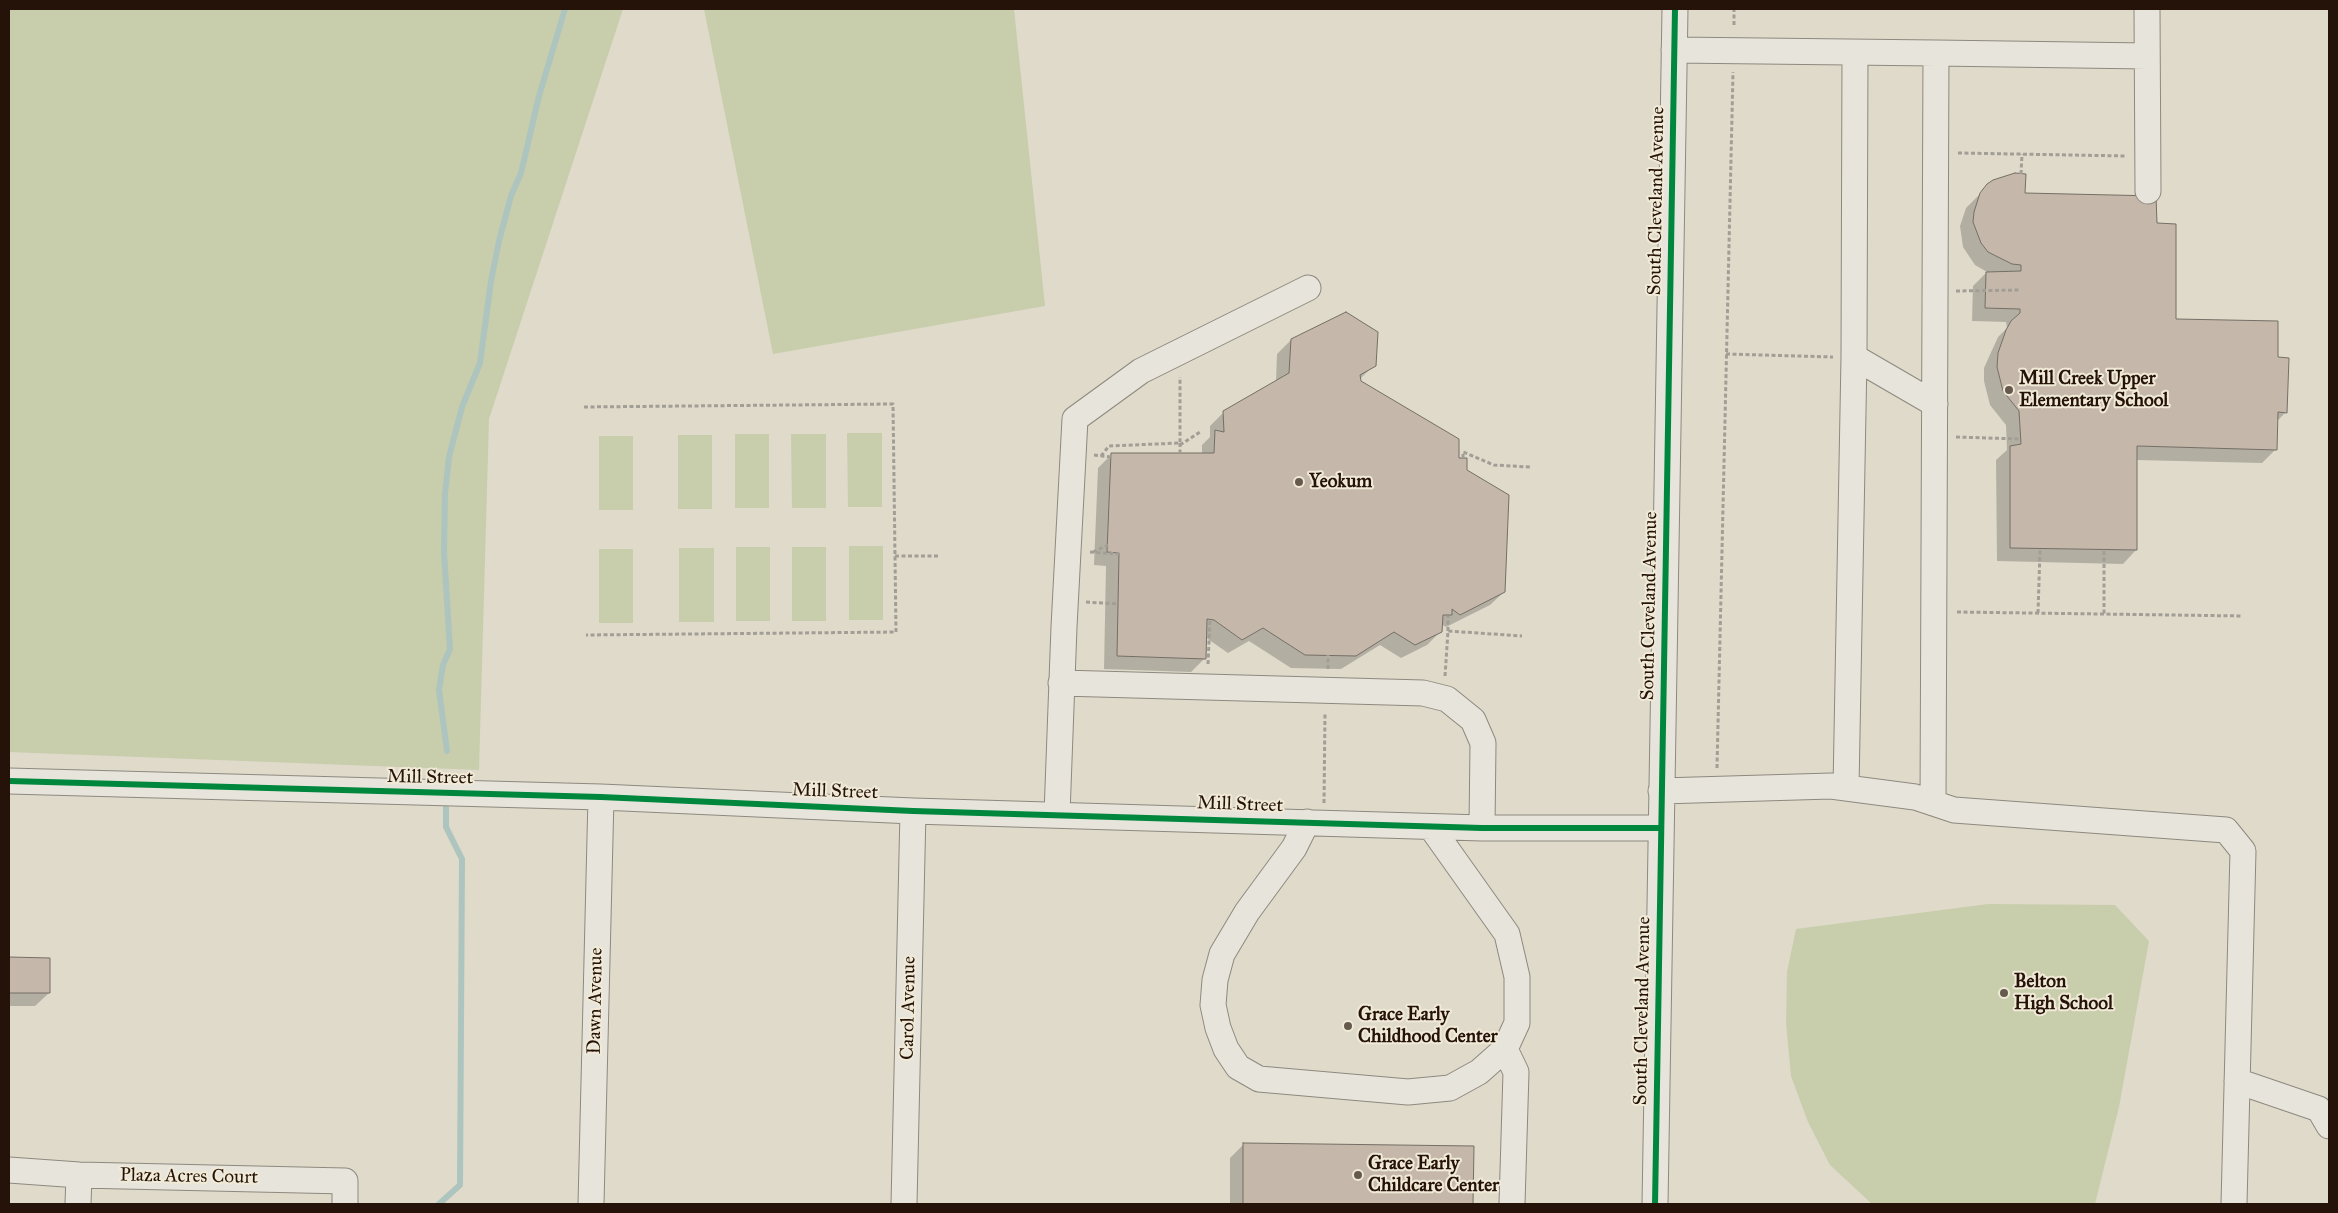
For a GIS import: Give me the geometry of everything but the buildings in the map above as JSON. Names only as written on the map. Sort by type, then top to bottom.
[{"type":"street","name":"South Cleveland Avenue","points":[[1655,1204],[1675,9]]},
{"type":"street","points":[[2147,9],[2148,191]]},
{"type":"street","points":[[1674,50],[2147,56]]},
{"type":"street","points":[[1846,788],[1845,357],[1855,53]]},
{"type":"street","points":[[1933,803],[1936,53]]},
{"type":"street","points":[[1057,814],[1061,683],[1075,419],[1141,371],[1308,288]]},
{"type":"street","points":[[1845,357],[1935,404]]},
{"type":"street","points":[[1061,683],[1423,693],[1447,699],[1474,720],[1483,743],[1482,828]]},
{"type":"street","name":"Mill Street","points":[[9,781],[601,797],[913,811],[1431,827],[1661,828]]},
{"type":"street","points":[[1662,790],[1831,786],[1915,797],[1954,810],[2226,830],[2243,851],[2234,1204]]},
{"type":"street","name":"Dawn Avenue","points":[[592,1204],[601,797]]},
{"type":"street","name":"Carol Avenue","points":[[904,1204],[913,811]]},
{"type":"street","points":[[1307,822],[1294,848],[1247,912],[1222,954],[1215,980],[1213,1005],[1218,1028],[1226,1049],[1238,1067],[1259,1079],[1408,1092],[1450,1088],[1479,1072],[1504,1049],[1517,1024],[1517,976],[1507,934],[1431,827]]},
{"type":"street","points":[[1504,1049],[1516,1072],[1512,1204]]},
{"type":"street","points":[[2237,1081],[2319,1109],[2329,1126]]},
{"type":"street","name":"Plaza Acres Court","points":[[9,1170],[79,1175],[346,1181],[344,1204]]},
{"type":"street","points":[[78,1204],[79,1175]]},
{"type":"path","points":[[1734,9],[1734,25]]},
{"type":"path","points":[[1717,769],[1733,71]]},
{"type":"path","points":[[1952,153],[2128,156]]},
{"type":"path","points":[[2021,174],[2022,154]]},
{"type":"path","points":[[1950,291],[2021,290]]},
{"type":"path","points":[[1726,354],[1845,357]]},
{"type":"path","points":[[1180,375],[1180,453]]},
{"type":"path","points":[[584,407],[893,404],[896,632],[586,636]]},
{"type":"path","points":[[1101,456],[1109,446],[1180,444],[1200,432]]},
{"type":"path","points":[[1948,437],[2020,439]]},
{"type":"path","points":[[1463,458],[1463,452],[1494,465],[1530,467]]},
{"type":"path","points":[[1092,552],[1108,545]]},
{"type":"path","points":[[2038,613],[2040,550]]},
{"type":"path","points":[[2104,551],[2104,614]]},
{"type":"path","points":[[1085,552],[1119,554]]},
{"type":"path","points":[[895,556],[940,556]]},
{"type":"path","points":[[1077,602],[1118,604]]},
{"type":"path","points":[[1955,612],[2243,616]]},
{"type":"path","points":[[1444,682],[1448,616]]},
{"type":"path","points":[[1208,672],[1210,620]]},
{"type":"path","points":[[1448,631],[1522,636]]},
{"type":"path","points":[[1324,803],[1326,702]]},
{"type":"green space","points":[[9,9],[623,9],[489,419],[479,770],[9,752]]},
{"type":"green space","points":[[704,9],[1014,9],[1045,306],[773,354]]},
{"type":"green space","points":[[847,433],[882,433],[882,507],[848,507]]},
{"type":"green space","points":[[735,434],[769,434],[769,508],[735,508]]},
{"type":"green space","points":[[791,434],[826,434],[826,508],[792,508]]},
{"type":"green space","points":[[678,435],[712,435],[712,509],[678,509]]},
{"type":"green space","points":[[599,436],[633,436],[633,510],[599,510]]},
{"type":"green space","points":[[849,546],[883,546],[883,620],[849,620]]},
{"type":"green space","points":[[736,547],[770,547],[770,621],[736,621]]},
{"type":"green space","points":[[792,547],[826,547],[826,621],[792,621]]},
{"type":"green space","points":[[679,548],[714,548],[714,622],[679,622]]},
{"type":"green space","points":[[599,549],[633,549],[633,623],[599,623]]},
{"type":"green space","points":[[1988,904],[2115,905],[2149,941],[2119,1107],[2095,1204],[1872,1204],[1830,1165],[1808,1122],[1791,1076],[1786,1023],[1787,972],[1796,929]]},
{"type":"waterway","points":[[447,751],[439,690],[443,665],[450,649],[444,552],[445,494],[449,457],[462,407],[480,363],[491,281],[499,241],[511,196],[521,173],[539,96],[565,9]]},
{"type":"waterway","points":[[439,1204],[460,1185],[462,859],[446,827],[446,807]]},
{"type":"cycle path","points":[[1655,1204],[1675,9]]},
{"type":"cycle path","points":[[9,781],[601,797],[913,811],[1482,828],[1661,828]]},
{"type":"place","name":"Mill Creek Upper Elementary School","points":[[2009,390]]},
{"type":"place","name":"Yeokum","points":[[1299,482]]},
{"type":"place","name":"Belton High School","points":[[2004,993]]},
{"type":"place","name":"Grace Early Childhood Center","points":[[1348,1026]]},
{"type":"place","name":"Grace Early Childcare Center","points":[[1358,1175]]}]
